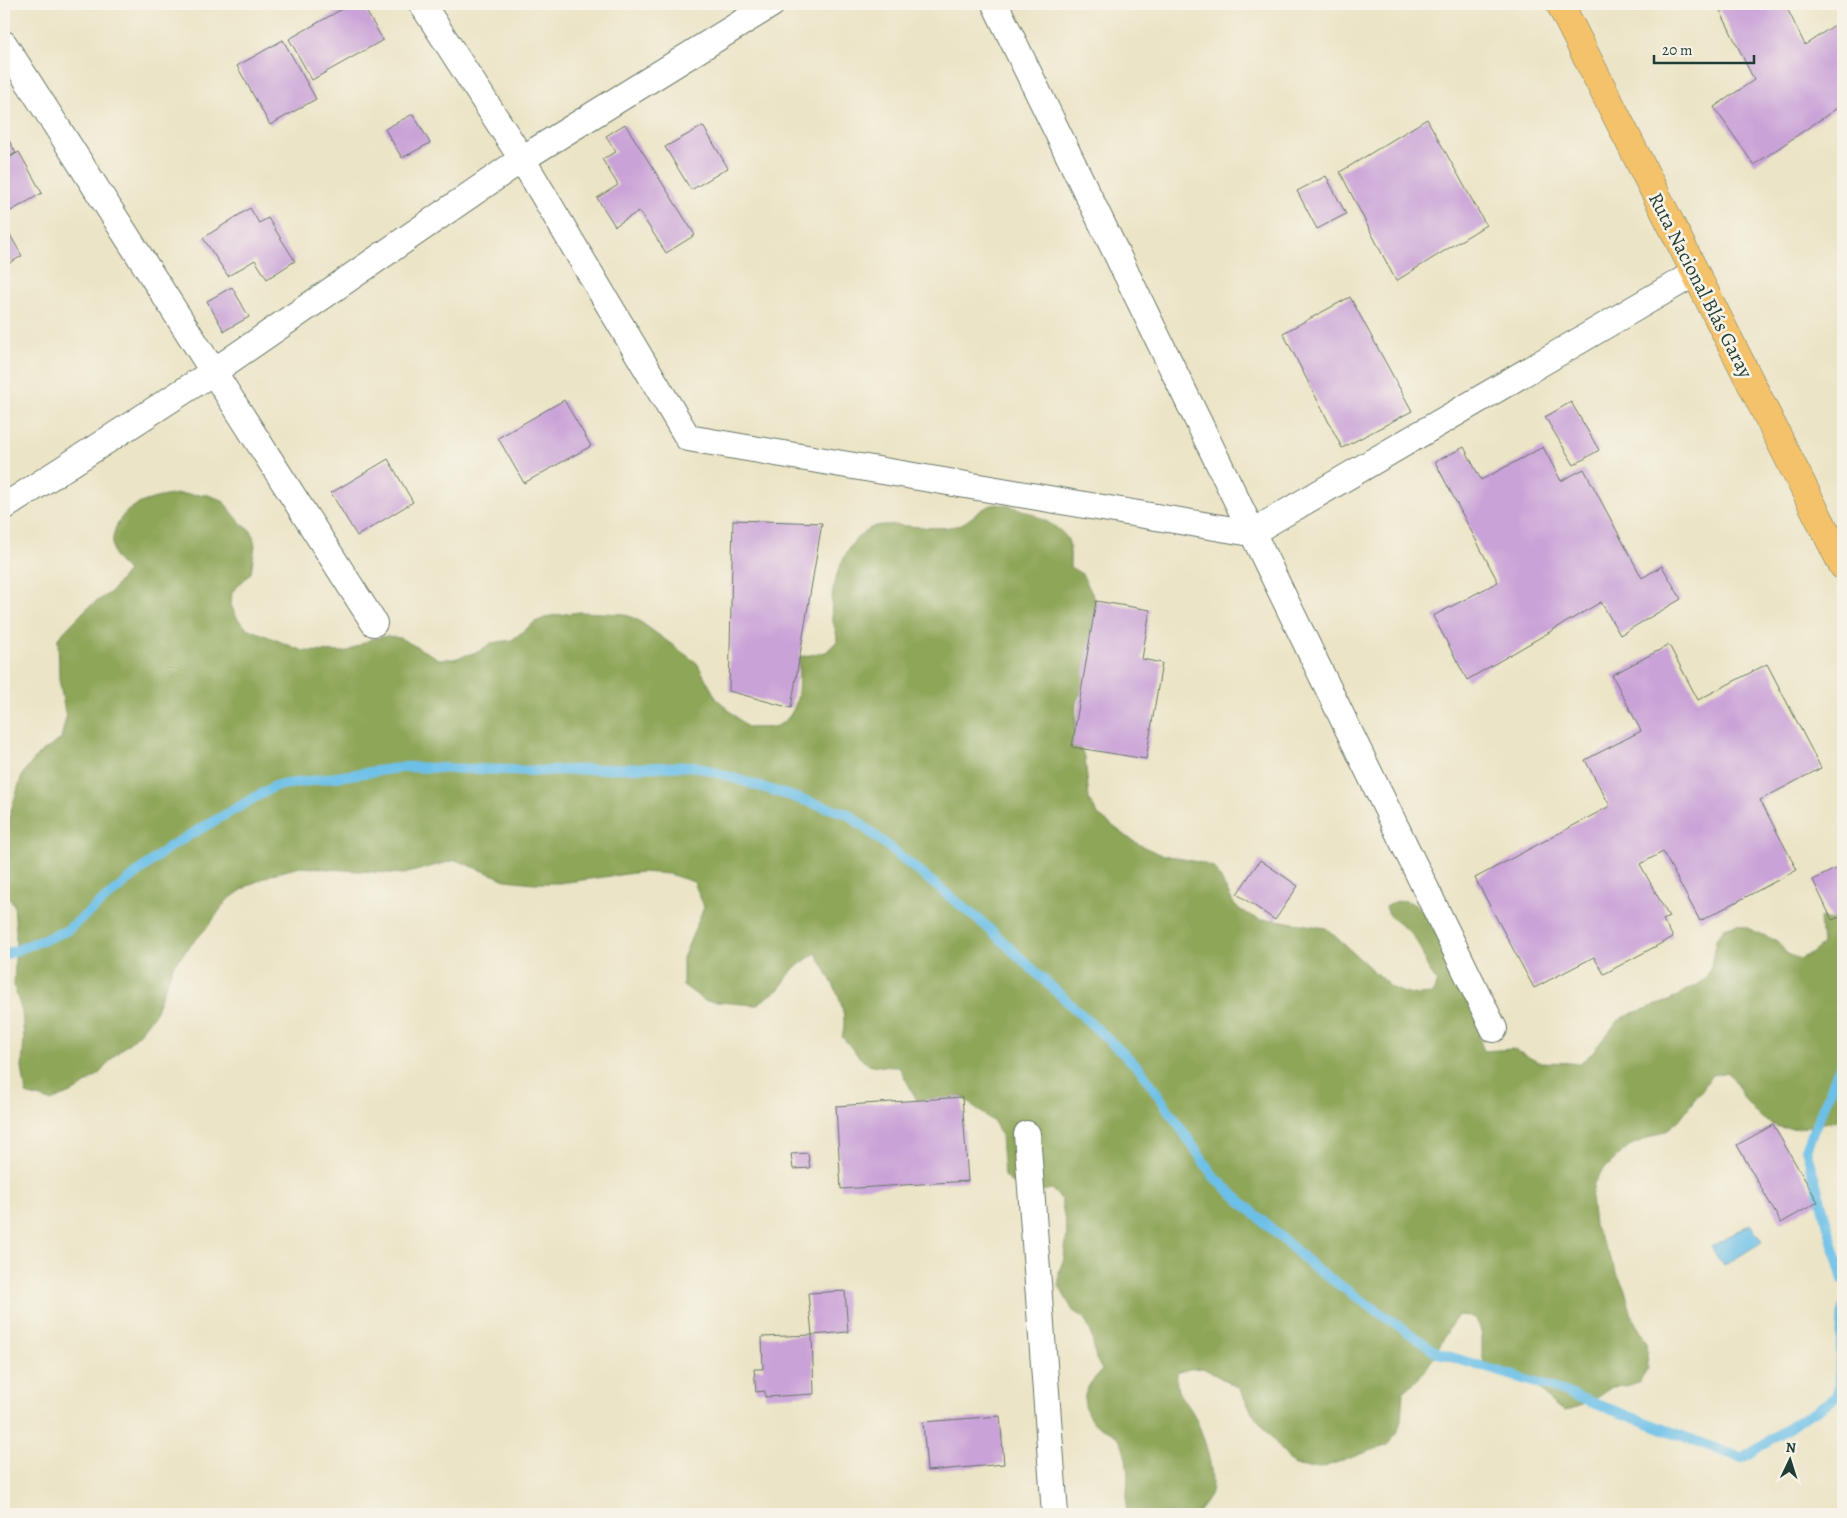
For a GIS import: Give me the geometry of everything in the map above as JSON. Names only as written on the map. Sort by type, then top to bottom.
[{"type":"highway","name":"Ruta Nacional Blás Garay","points":[[1560,4],[1843,563]]},
{"type":"street","points":[[422,4],[522,159],[688,438],[1252,533],[1695,273]]},
{"type":"street","points":[[4,507],[213,372],[522,159],[772,4]]},
{"type":"street","points":[[995,4],[1494,1029]]},
{"type":"street","points":[[4,44],[374,623]]},
{"type":"street","points":[[1027,1134],[1055,1514]]},
{"type":"green space","points":[[178,494],[208,495],[222,500],[241,523],[252,532],[255,545],[251,573],[232,592],[231,605],[237,618],[247,628],[303,651],[346,652],[371,639],[387,636],[400,638],[439,659],[454,659],[480,651],[491,643],[512,640],[535,622],[550,616],[580,612],[624,614],[638,620],[697,663],[716,698],[748,728],[776,726],[787,719],[796,704],[798,694],[799,657],[826,652],[837,641],[832,616],[833,589],[837,574],[850,546],[860,535],[871,528],[883,525],[938,528],[956,526],[992,505],[1000,504],[1021,510],[1055,527],[1068,540],[1070,567],[1082,574],[1101,611],[1088,677],[1076,702],[1075,731],[1078,745],[1085,757],[1089,799],[1098,815],[1133,841],[1160,854],[1202,863],[1215,868],[1235,906],[1247,914],[1261,920],[1275,920],[1326,928],[1391,987],[1404,993],[1418,995],[1433,994],[1437,981],[1429,970],[1416,940],[1395,921],[1385,907],[1401,901],[1413,904],[1423,911],[1480,1011],[1479,1038],[1484,1051],[1513,1049],[1538,1062],[1580,1063],[1590,1055],[1618,1021],[1630,1014],[1669,1001],[1706,979],[1711,966],[1716,939],[1724,928],[1738,924],[1777,941],[1786,953],[1799,959],[1811,954],[1822,945],[1820,918],[1832,920],[1843,912],[1843,1119],[1805,1127],[1783,1128],[1762,1118],[1751,1107],[1727,1072],[1713,1075],[1679,1120],[1668,1129],[1629,1146],[1601,1172],[1594,1183],[1591,1198],[1594,1225],[1625,1290],[1632,1316],[1646,1341],[1648,1369],[1640,1381],[1626,1386],[1612,1387],[1590,1402],[1565,1411],[1553,1404],[1527,1379],[1496,1372],[1487,1366],[1483,1358],[1482,1338],[1478,1324],[1470,1316],[1457,1315],[1428,1366],[1413,1384],[1403,1392],[1401,1420],[1397,1434],[1387,1445],[1321,1468],[1294,1466],[1252,1412],[1239,1388],[1203,1368],[1189,1369],[1177,1373],[1177,1387],[1180,1396],[1193,1413],[1205,1442],[1212,1477],[1210,1495],[1197,1514],[1128,1514],[1126,1511],[1127,1467],[1121,1443],[1115,1434],[1093,1422],[1085,1407],[1087,1389],[1102,1370],[1096,1359],[1091,1332],[1084,1318],[1073,1311],[1059,1286],[1059,1271],[1064,1259],[1067,1232],[1061,1199],[1051,1189],[1026,1190],[1015,1185],[1004,1176],[1001,1136],[995,1123],[962,1097],[932,1103],[918,1102],[899,1067],[877,1066],[860,1058],[842,1037],[844,1015],[841,1004],[816,953],[794,968],[779,989],[756,1005],[705,1001],[683,985],[683,958],[704,907],[694,882],[669,874],[641,872],[560,883],[534,883],[506,880],[456,860],[404,874],[300,867],[273,874],[249,885],[226,901],[210,924],[174,964],[154,1015],[135,1038],[115,1055],[98,1075],[75,1091],[51,1101],[26,1094],[22,1067],[24,1039],[22,1012],[14,987],[16,932],[14,905],[4,888],[4,833],[22,775],[38,755],[61,739],[66,718],[59,679],[58,638],[87,608],[111,592],[128,571],[117,560],[113,549],[113,538],[121,518],[136,505],[156,498]]},
{"type":"water","points":[[1750,1224],[1762,1242],[1723,1266],[1711,1247]]},
{"type":"building","points":[[351,4],[362,4],[383,40],[312,80],[289,39]]},
{"type":"building","points":[[1717,4],[1785,4],[1805,45],[1839,22],[1843,29],[1843,104],[1754,165],[1714,107],[1754,80]]},
{"type":"building","points":[[283,40],[316,99],[270,125],[237,66]]},
{"type":"building","points":[[413,114],[430,143],[402,158],[385,129]]},
{"type":"building","points":[[1427,119],[1486,225],[1396,281],[1340,172]]},
{"type":"building","points":[[625,124],[695,235],[666,253],[639,211],[615,226],[597,198],[618,185],[602,159],[616,152],[606,136]]},
{"type":"building","points":[[703,126],[728,168],[691,190],[665,147]]},
{"type":"building","points":[[4,132],[16,153],[4,159]]},
{"type":"building","points":[[19,152],[42,193],[4,215],[4,161]]},
{"type":"building","points":[[1326,176],[1346,214],[1317,229],[1297,191]]},
{"type":"building","points":[[250,208],[259,223],[268,218],[295,261],[267,279],[255,260],[228,276],[203,238]]},
{"type":"building","points":[[4,224],[22,256],[4,266]]},
{"type":"building","points":[[232,287],[249,317],[224,331],[207,301]]},
{"type":"building","points":[[1350,297],[1412,411],[1342,448],[1283,333]]},
{"type":"building","points":[[564,400],[591,446],[524,483],[498,438]]},
{"type":"building","points":[[1571,402],[1599,450],[1574,465],[1545,417]]},
{"type":"building","points":[[1464,447],[1481,480],[1543,447],[1561,481],[1584,469],[1642,578],[1662,566],[1681,599],[1620,635],[1601,602],[1467,680],[1433,616],[1498,582],[1435,462]]},
{"type":"building","points":[[388,459],[413,502],[357,536],[331,493]]},
{"type":"building","points":[[733,520],[822,523],[791,708],[729,691]]},
{"type":"building","points":[[1096,601],[1150,610],[1142,659],[1162,663],[1146,759],[1072,747]]},
{"type":"building","points":[[1669,645],[1698,700],[1767,664],[1821,768],[1760,800],[1797,870],[1700,921],[1663,852],[1640,864],[1669,917],[1663,920],[1673,937],[1604,974],[1594,957],[1534,988],[1475,878],[1610,806],[1585,760],[1641,731],[1612,675]]},
{"type":"building","points":[[1260,860],[1298,886],[1275,920],[1237,894]]},
{"type":"building","points":[[1843,865],[1843,916],[1832,920],[1813,880]]},
{"type":"building","points":[[962,1097],[968,1181],[841,1189],[836,1106]]},
{"type":"building","points":[[1773,1125],[1818,1202],[1781,1223],[1737,1145]]},
{"type":"building","points":[[808,1153],[810,1168],[793,1169],[791,1154]]},
{"type":"building","points":[[845,1291],[848,1332],[812,1335],[808,1293]]},
{"type":"building","points":[[812,1335],[814,1394],[765,1397],[765,1391],[756,1392],[754,1369],[763,1369],[762,1337]]},
{"type":"building","points":[[1000,1416],[1004,1464],[927,1471],[923,1422]]},
{"type":"waterway","points":[[4,955],[66,931],[169,847],[275,786],[405,767],[539,771],[695,766],[848,814],[985,925],[1141,1070],[1214,1177],[1315,1268],[1438,1353],[1553,1388],[1742,1458],[1838,1396],[1843,1308]]},
{"type":"waterway","points":[[1843,1059],[1806,1149],[1843,1280]]}]
